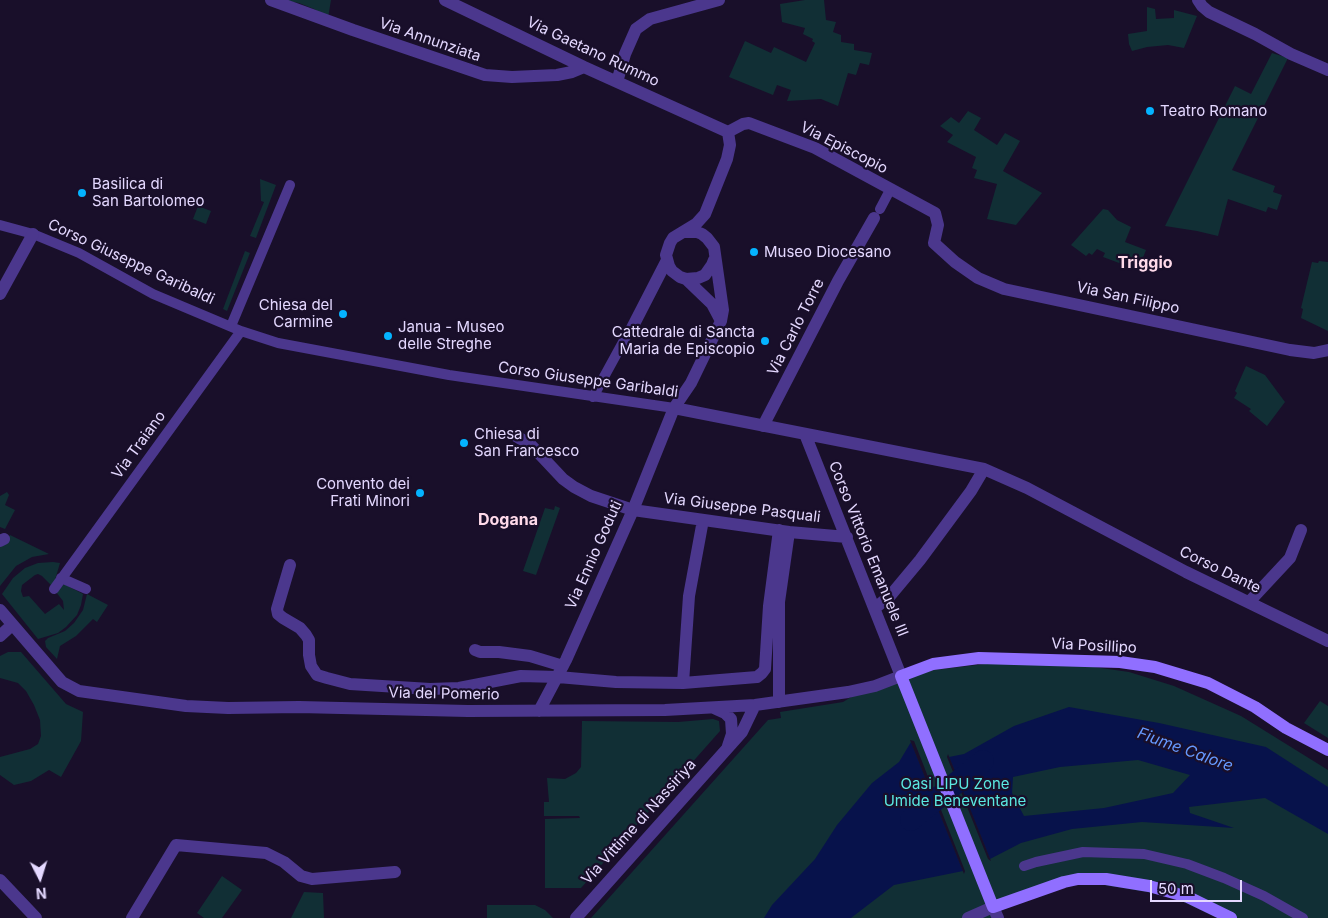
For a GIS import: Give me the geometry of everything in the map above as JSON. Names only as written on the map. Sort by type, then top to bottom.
[{"type":"main road","name":"Via Posillipo","points":[[901,676],[933,664],[979,658],[1120,662],[1155,667],[1208,683],[1328,750]]},
{"type":"main road","points":[[901,676],[996,912],[1064,882],[1078,879],[1106,879],[1149,886],[1188,897],[1231,918]]},
{"type":"street","name":"Via Annunziata","points":[[271,0],[485,76],[557,75],[584,67]]},
{"type":"street","name":"Via Gaetano Rummo","points":[[445,0],[584,67],[728,132]]},
{"type":"street","points":[[617,82],[625,54],[636,28],[650,19],[718,0]]},
{"type":"street","points":[[1198,0],[1209,12],[1291,54],[1328,70]]},
{"type":"street","name":"Via Episcopio","points":[[728,132],[749,123],[815,148],[935,213],[938,225],[934,243]]},
{"type":"street","points":[[707,238],[704,226],[705,214],[727,159],[730,145],[728,132]]},
{"type":"street","name":"Via Traiano","points":[[54,589],[236,329],[290,185]]},
{"type":"street","name":"Via Carlo Torre","points":[[763,426],[838,281],[890,190]]},
{"type":"street","points":[[705,214],[696,224],[678,234],[670,243],[667,249],[667,260],[672,271],[680,277],[686,278],[698,278],[705,275],[714,260]]},
{"type":"street","name":"Corso Giuseppe Garibaldi","points":[[0,225],[32,234],[79,253],[153,294],[236,329],[278,343],[449,375],[674,408],[984,469]]},
{"type":"street","points":[[684,232],[697,232],[707,238],[714,247],[714,260],[722,293],[723,310],[721,321]]},
{"type":"street","points":[[0,294],[32,234]]},
{"type":"street","name":"Via San Filippo","points":[[934,243],[955,262],[978,278],[1004,288],[1290,350],[1314,353],[1328,350]]},
{"type":"street","points":[[593,397],[667,260]]},
{"type":"street","points":[[686,278],[712,304],[721,321]]},
{"type":"street","name":"Via Ennio Goduti","points":[[539,711],[560,671],[633,510],[674,408],[691,384],[721,321]]},
{"type":"street","name":"Corso Vittorio Emanuele III","points":[[805,434],[901,676]]},
{"type":"street","name":"Via Giuseppe Pasquali","points":[[516,436],[531,445],[563,479],[574,487],[591,496],[633,510],[784,531],[846,537]]},
{"type":"street","points":[[875,608],[890,596],[920,560],[971,491],[984,469]]},
{"type":"street","name":"Corso Dante","points":[[984,469],[1028,488],[1186,572],[1328,641]]},
{"type":"street","points":[[683,682],[689,596],[703,520]]},
{"type":"street","points":[[1249,602],[1290,558],[1301,530]]},
{"type":"street","points":[[475,650],[530,656],[560,671],[616,682],[683,682],[757,676],[765,669],[784,531]]},
{"type":"street","points":[[290,565],[277,609],[278,614],[300,628],[306,635],[309,640],[311,666],[318,675],[350,684],[430,689],[459,688],[521,676],[560,671]]},
{"type":"street","points":[[61,578],[86,589]]},
{"type":"street","points":[[775,601],[778,702]]},
{"type":"street","name":"Via del Pomerio","points":[[0,610],[6,624],[62,682],[78,691],[173,705],[202,707],[539,711],[665,710],[755,705],[848,692],[876,686],[901,676]]},
{"type":"street","points":[[0,636],[6,624]]},
{"type":"street","name":"Via Vittime di Nassiriya","points":[[576,918],[742,732],[755,705]]},
{"type":"street","points":[[713,708],[731,718],[732,734],[728,748]]},
{"type":"street","points":[[132,918],[176,845],[266,853],[284,862],[301,876],[312,879],[395,872]]},
{"type":"street","points":[[1024,866],[1083,852],[1144,854],[1187,864],[1224,878],[1264,896],[1303,918]]},
{"type":"street","points":[[0,880],[36,918]]},
{"type":"street","points":[[968,918],[996,912]]},
{"type":"green space","points":[[281,0],[331,0],[328,18],[314,9],[299,3]]},
{"type":"green space","points":[[805,0],[824,0],[826,20],[836,22],[833,32],[841,35],[841,42],[854,44],[854,50],[872,53],[869,65],[860,63],[856,75],[848,73],[838,106],[821,99],[787,101],[791,90],[777,85],[773,95],[729,77],[745,41],[771,53],[774,47],[806,62],[815,43],[812,41],[813,39],[803,34],[805,28],[782,22],[780,4]]},
{"type":"green space","points":[[1147,7],[1155,9],[1156,19],[1174,18],[1174,10],[1197,16],[1184,48],[1168,45],[1132,51],[1128,34],[1147,31]]},
{"type":"green space","points":[[1272,53],[1288,58],[1232,170],[1275,186],[1273,192],[1282,195],[1277,210],[1268,207],[1266,212],[1228,199],[1218,236],[1165,226],[1235,86],[1251,94]]},
{"type":"green space","points":[[968,111],[981,118],[974,130],[997,145],[1005,133],[1020,141],[1003,171],[1042,193],[1016,225],[987,219],[997,184],[974,178],[977,170],[972,168],[976,157],[947,142],[953,135],[940,126],[951,117],[959,123]]},
{"type":"green space","points":[[260,179],[276,185],[256,238],[250,236],[264,202],[261,201]]},
{"type":"green space","points":[[198,206],[211,211],[206,224],[193,219]]},
{"type":"green space","points":[[1103,209],[1108,210],[1117,220],[1131,227],[1125,242],[1146,250],[1138,270],[1103,257],[1105,253],[1097,249],[1092,255],[1089,253],[1086,256],[1071,245]]},
{"type":"green space","points":[[245,251],[250,253],[227,311],[223,309]]},
{"type":"green space","points":[[1319,261],[1328,262],[1328,331],[1301,318],[1303,309],[1301,308],[1312,262],[1318,263]]},
{"type":"green space","points":[[1246,366],[1265,375],[1285,402],[1267,426],[1249,411],[1251,409],[1234,398],[1237,393],[1235,391]]},
{"type":"green space","points":[[7,492],[9,495],[5,505],[15,510],[5,529],[0,527],[0,496]]},
{"type":"green space","points":[[555,506],[560,508],[536,575],[523,571],[545,508],[554,510]]},
{"type":"green space","points":[[10,535],[49,554],[32,557],[16,566],[0,586],[0,546]]},
{"type":"green space","points":[[38,563],[60,563],[53,587],[42,576],[35,575],[22,585],[23,597],[29,596],[45,614],[59,604],[64,610],[63,601],[56,592],[64,584],[83,594],[81,605],[77,615],[66,627],[58,633],[38,639],[2,594],[13,578],[25,568]]},
{"type":"green space","points":[[87,594],[108,605],[97,622],[93,619],[76,636],[60,646],[57,659],[46,647],[45,641],[65,631],[74,623],[83,610]]},
{"type":"green space","points":[[8,652],[21,652],[66,704],[83,712],[81,741],[61,777],[49,770],[31,781],[14,785],[0,775],[0,757],[30,749],[38,744],[41,736],[40,720],[26,691],[18,683],[0,678],[0,656]]},
{"type":"green space","name":"Oasi LIPU Zone Umide Beneventane","points":[[1002,662],[1080,665],[1129,672],[1174,686],[1241,716],[1328,770],[1328,918],[1217,918],[1171,896],[1104,885],[1069,884],[1009,906],[990,918],[591,918],[768,720],[781,718],[780,712],[843,702],[861,691],[934,670]]},
{"type":"green space","points":[[1320,701],[1328,706],[1328,738],[1304,723]]},
{"type":"green space","points":[[713,719],[719,721],[720,731],[581,888],[545,888],[545,819],[580,818],[579,816],[544,816],[544,802],[549,802],[547,778],[565,779],[576,773],[581,767],[582,721],[678,722]]},
{"type":"green space","points":[[222,876],[242,890],[222,918],[204,918],[197,913]]},
{"type":"green space","points":[[304,892],[323,893],[324,918],[291,918]]},
{"type":"green space","points":[[487,905],[535,905],[545,910],[553,918],[487,918]]},
{"type":"water","points":[[1069,707],[1159,723],[1266,747],[1328,787],[1328,834],[1265,798],[1189,807],[1190,813],[1234,828],[1142,822],[1072,829],[1021,843],[990,859],[949,757],[964,754],[1014,726]],"holes":[[[1138,760],[1190,775],[1173,793],[1104,808],[1024,816],[1012,793],[1013,777],[1060,767]]]},
{"type":"water","points":[[911,742],[963,871],[894,885],[851,918],[764,918],[772,905],[815,859],[837,825],[872,783],[899,762]]},
{"type":"pier","points":[[910,740],[914,741],[965,871],[964,874]]},
{"type":"pier","points":[[948,754],[991,861],[988,859],[947,757]]},
{"type":"waterway","name":"Fiume Calore","points":[[911,820],[983,761]]},
{"type":"place","name":"Teatro Romano","points":[[1150,111]]},
{"type":"place","name":"Basilica di San Bartolomeo","points":[[82,193]]},
{"type":"place","name":"Museo Diocesano","points":[[754,252]]},
{"type":"place","name":"Chiesa del Carmine","points":[[343,314]]},
{"type":"place","name":"Janua - Museo delle Streghe","points":[[388,336]]},
{"type":"place","name":"Cattedrale di Sancta Maria de Episcopio","points":[[765,341]]},
{"type":"place","name":"Chiesa di San Francesco","points":[[464,443]]},
{"type":"place","name":"Convento dei Frati Minori","points":[[420,493]]},
{"type":"district","name":"Triggio","points":[[1145,263]]},
{"type":"district","name":"Dogana","points":[[508,520]]}]
